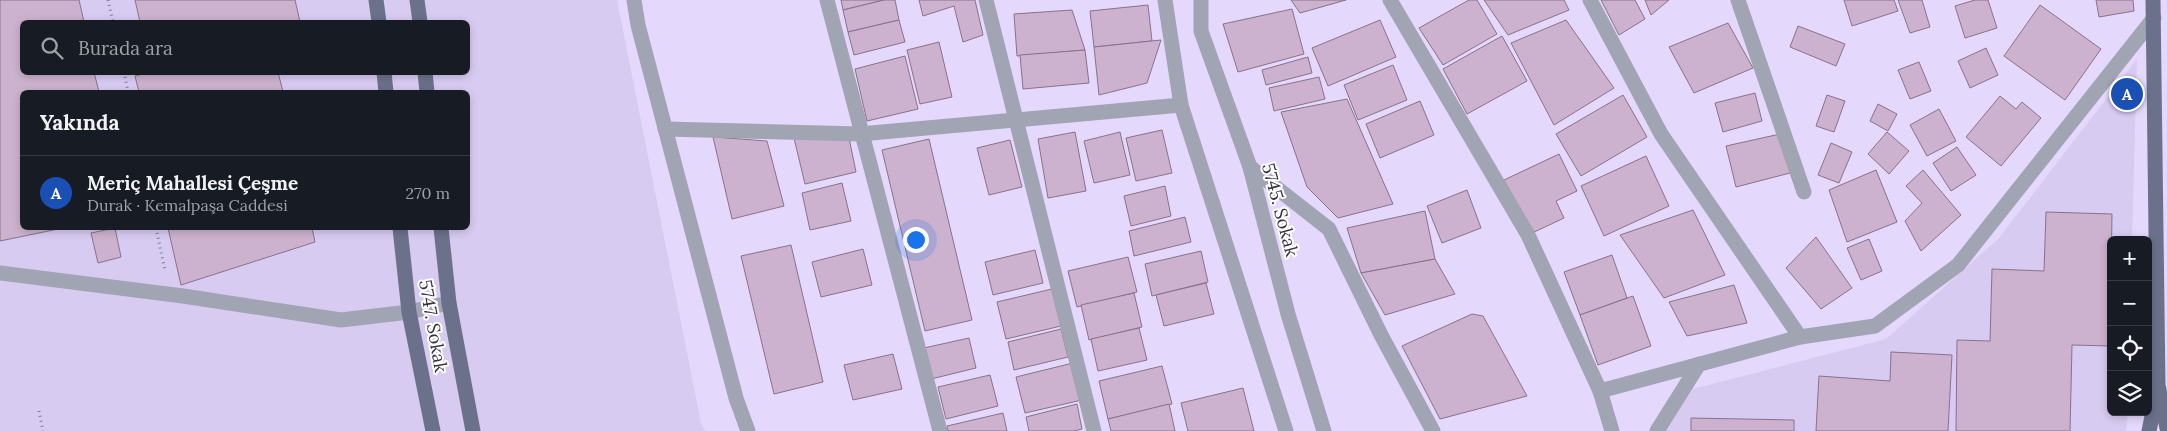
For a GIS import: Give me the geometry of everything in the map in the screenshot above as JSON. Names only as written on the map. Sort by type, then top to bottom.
[{"type":"main road","points":[[376,0],[379,20]]},
{"type":"main road","points":[[417,0],[420,20]]},
{"type":"main road","points":[[2154,0],[2163,384],[2167,428]]},
{"type":"main road","points":[[384,75],[386,90]]},
{"type":"main road","points":[[425,75],[427,90]]},
{"type":"main road","name":"5747. Sokak","points":[[400,230],[409,312],[433,431]]},
{"type":"main road","name":"5747. Sokak","points":[[441,230],[449,303],[473,431]]},
{"type":"main road","points":[[2149,431],[2163,384]]},
{"type":"street","points":[[634,0],[638,25],[736,398],[748,431]]},
{"type":"street","points":[[827,0],[860,134],[940,431]]},
{"type":"street","points":[[986,0],[1094,431]]},
{"type":"street","points":[[1165,0],[1181,104],[1286,431]]},
{"type":"street","name":"5745. Sokak","points":[[1200,0],[1202,31],[1250,167],[1288,314],[1324,431]]},
{"type":"street","points":[[1390,0],[1528,235],[1600,391],[1612,431]]},
{"type":"street","points":[[1590,0],[1660,134],[1800,336]]},
{"type":"street","points":[[1738,0],[1804,192]]},
{"type":"street","points":[[1600,391],[1800,336],[1874,326],[1958,265],[2154,18]]},
{"type":"street","points":[[665,129],[860,134],[1181,104]]},
{"type":"street","points":[[1250,167],[1329,229],[1380,335],[1432,431]]},
{"type":"street","points":[[0,273],[183,296],[342,320],[409,312],[449,303]]},
{"type":"street","points":[[1657,431],[1699,364]]},
{"type":"path","points":[[108,0],[113,20]]},
{"type":"path","points":[[125,75],[128,90]]},
{"type":"path","points":[[156,230],[166,278]]},
{"type":"path","points":[[39,411],[43,431]]},
{"type":"shaded area","points":[[0,0],[617,0],[701,423],[705,431],[0,431]]},
{"type":"shaded area","points":[[2137,59],[2132,236],[2107,236],[2107,416],[2128,416],[2126,431],[1661,431],[1693,389],[1886,339],[1998,239]]},
{"type":"building","points":[[0,0],[79,0],[84,20],[20,20],[20,75],[95,75],[98,90],[20,90],[20,230],[53,230],[0,241]]},
{"type":"building","points":[[135,0],[295,0],[300,20],[140,20]]},
{"type":"building","points":[[841,0],[884,0],[843,10]]},
{"type":"building","points":[[884,0],[895,0],[899,20],[848,32],[843,10]]},
{"type":"building","points":[[919,0],[975,0],[983,35],[963,42],[954,6],[923,16]]},
{"type":"building","points":[[1291,0],[1346,0],[1300,13]]},
{"type":"building","points":[[1469,0],[1477,0],[1497,34],[1443,65],[1419,28]]},
{"type":"building","points":[[1484,0],[1564,0],[1569,10],[1508,35]]},
{"type":"building","points":[[1601,0],[1635,0],[1645,19],[1619,35]]},
{"type":"building","points":[[1645,0],[1669,0],[1651,15]]},
{"type":"building","points":[[1844,0],[1894,0],[1898,11],[1852,26]]},
{"type":"building","points":[[1898,0],[1922,0],[1930,27],[1910,33]]},
{"type":"building","points":[[1975,0],[1988,0],[1997,28],[1965,38],[1955,6]]},
{"type":"building","points":[[2096,0],[2133,0],[2134,11],[2099,17]]},
{"type":"building","points":[[1148,5],[1152,41],[1094,47],[1090,11]]},
{"type":"building","points":[[2040,5],[2101,49],[2065,100],[2004,56]]},
{"type":"building","points":[[1292,9],[1304,54],[1238,72],[1223,24]]},
{"type":"building","points":[[1072,10],[1085,50],[1017,56],[1014,14]]},
{"type":"building","points":[[899,20],[905,42],[854,55],[848,32]]},
{"type":"building","points":[[1380,20],[1396,57],[1328,86],[1312,48]]},
{"type":"building","points":[[1566,20],[1614,88],[1554,125],[1511,43]]},
{"type":"building","points":[[1728,23],[1753,68],[1694,93],[1669,47]]},
{"type":"building","points":[[1798,26],[1845,44],[1836,66],[1790,47]]},
{"type":"building","points":[[1502,36],[1527,81],[1467,114],[1443,69]]},
{"type":"building","points":[[1161,40],[1147,83],[1099,95],[1094,47]]},
{"type":"building","points":[[939,42],[952,97],[920,104],[907,50]]},
{"type":"building","points":[[1986,48],[1998,75],[1970,88],[1958,61]]},
{"type":"building","points":[[1085,50],[1089,83],[1023,89],[1020,55]]},
{"type":"building","points":[[905,56],[918,109],[867,121],[855,69]]},
{"type":"building","points":[[1308,57],[1312,73],[1266,85],[1262,70]]},
{"type":"building","points":[[1919,62],[1931,91],[1910,99],[1898,70]]},
{"type":"building","points":[[1393,65],[1407,100],[1358,120],[1344,85]]},
{"type":"building","points":[[279,75],[282,90],[138,90],[135,76]]},
{"type":"building","points":[[1319,77],[1325,99],[1274,111],[1269,88]]},
{"type":"building","points":[[1755,93],[1762,121],[1723,132],[1715,103]]},
{"type":"building","points":[[1623,95],[1647,137],[1581,176],[1556,134]]},
{"type":"building","points":[[1827,95],[1845,101],[1834,132],[1816,126]]},
{"type":"building","points":[[2000,96],[2016,109],[2022,102],[2041,118],[2001,166],[1966,137]]},
{"type":"building","points":[[1347,99],[1393,204],[1338,218],[1307,187],[1281,112]]},
{"type":"building","points":[[1420,101],[1434,135],[1380,158],[1366,124]]},
{"type":"building","points":[[1878,104],[1897,114],[1888,131],[1870,121]]},
{"type":"building","points":[[1939,109],[1956,141],[1927,156],[1910,125]]},
{"type":"building","points":[[1162,130],[1172,173],[1136,181],[1126,138]]},
{"type":"building","points":[[1075,132],[1086,191],[1048,198],[1038,139]]},
{"type":"building","points":[[1120,132],[1130,175],[1094,183],[1084,141]]},
{"type":"building","points":[[1887,132],[1909,151],[1889,174],[1868,154]]},
{"type":"building","points":[[1780,134],[1790,173],[1736,187],[1726,146]]},
{"type":"building","points":[[713,137],[767,141],[784,206],[732,219]]},
{"type":"building","points":[[794,138],[849,138],[856,172],[805,184]]},
{"type":"building","points":[[929,139],[972,320],[925,331],[882,150]]},
{"type":"building","points":[[1010,140],[1022,187],[989,195],[977,148]]},
{"type":"building","points":[[1831,143],[1852,152],[1839,183],[1818,175]]},
{"type":"building","points":[[1957,147],[1976,175],[1951,191],[1933,163]]},
{"type":"building","points":[[1559,154],[1577,191],[1556,201],[1564,218],[1530,234],[1504,180]]},
{"type":"building","points":[[1646,156],[1669,206],[1604,236],[1581,186]]},
{"type":"building","points":[[1876,170],[1897,222],[1847,242],[1829,190]]},
{"type":"building","points":[[1923,170],[1961,215],[1921,251],[1905,221],[1922,203],[1906,186]]},
{"type":"building","points":[[842,183],[851,221],[810,230],[802,193]]},
{"type":"building","points":[[1165,186],[1171,216],[1131,226],[1124,196]]},
{"type":"building","points":[[1467,190],[1481,228],[1442,243],[1427,206]]},
{"type":"building","points":[[1693,210],[1725,275],[1664,298],[1620,235]]},
{"type":"building","points":[[1425,211],[1435,259],[1361,273],[1347,228]]},
{"type":"building","points":[[2046,212],[2112,214],[2112,236],[2107,236],[2107,346],[2072,345],[2070,431],[1956,431],[1957,340],[1990,341],[1992,269],[2044,271]]},
{"type":"building","points":[[1185,217],[1191,242],[1134,256],[1129,231]]},
{"type":"building","points":[[115,230],[121,257],[98,263],[91,233]]},
{"type":"building","points":[[168,230],[312,230],[315,242],[181,285]]},
{"type":"building","points":[[1816,237],[1852,288],[1821,309],[1786,268]]},
{"type":"building","points":[[1869,239],[1882,271],[1861,280],[1847,248]]},
{"type":"building","points":[[791,245],[823,382],[774,394],[741,256]]},
{"type":"building","points":[[863,249],[872,285],[821,297],[812,262]]},
{"type":"building","points":[[1035,250],[1043,283],[993,295],[985,262]]},
{"type":"building","points":[[1201,251],[1208,282],[1152,296],[1145,264]]},
{"type":"building","points":[[1612,255],[1627,298],[1580,315],[1564,272]]},
{"type":"building","points":[[1128,257],[1137,292],[1077,307],[1068,271]]},
{"type":"building","points":[[1435,259],[1455,294],[1385,315],[1361,273]]},
{"type":"building","points":[[1206,283],[1214,314],[1164,326],[1156,295]]},
{"type":"building","points":[[1734,285],[1747,323],[1687,336],[1669,302]]},
{"type":"building","points":[[1052,289],[1061,326],[1006,339],[997,302]]},
{"type":"building","points":[[1134,293],[1142,327],[1089,340],[1081,305]]},
{"type":"building","points":[[1633,296],[1651,346],[1598,365],[1580,315]]},
{"type":"building","points":[[1472,314],[1483,316],[1527,396],[1440,419],[1402,346]]},
{"type":"building","points":[[1139,328],[1147,360],[1098,371],[1091,339]]},
{"type":"building","points":[[1061,329],[1068,357],[1014,370],[1008,342]]},
{"type":"building","points":[[969,338],[976,368],[931,379],[924,348]]},
{"type":"building","points":[[1891,352],[1952,355],[1948,431],[1816,431],[1819,376],[1890,381]]},
{"type":"building","points":[[893,354],[902,389],[853,400],[844,365]]},
{"type":"building","points":[[1073,363],[1082,400],[1025,413],[1016,377]]},
{"type":"building","points":[[1162,366],[1172,404],[1108,419],[1099,381]]},
{"type":"building","points":[[990,375],[998,406],[946,419],[938,387]]},
{"type":"building","points":[[1243,388],[1254,431],[1188,431],[1181,403]]},
{"type":"building","points":[[1077,404],[1082,429],[1074,431],[1029,431],[1026,417]]},
{"type":"building","points":[[1169,404],[1175,431],[1111,431],[1108,419]]},
{"type":"building","points":[[1003,413],[1007,431],[948,431],[947,426]]},
{"type":"building","points":[[1691,418],[1794,420],[1794,431],[1691,431]]},
{"type":"place","name":"Meriç Mahallesi Çeşme","points":[[2127,94]]}]
